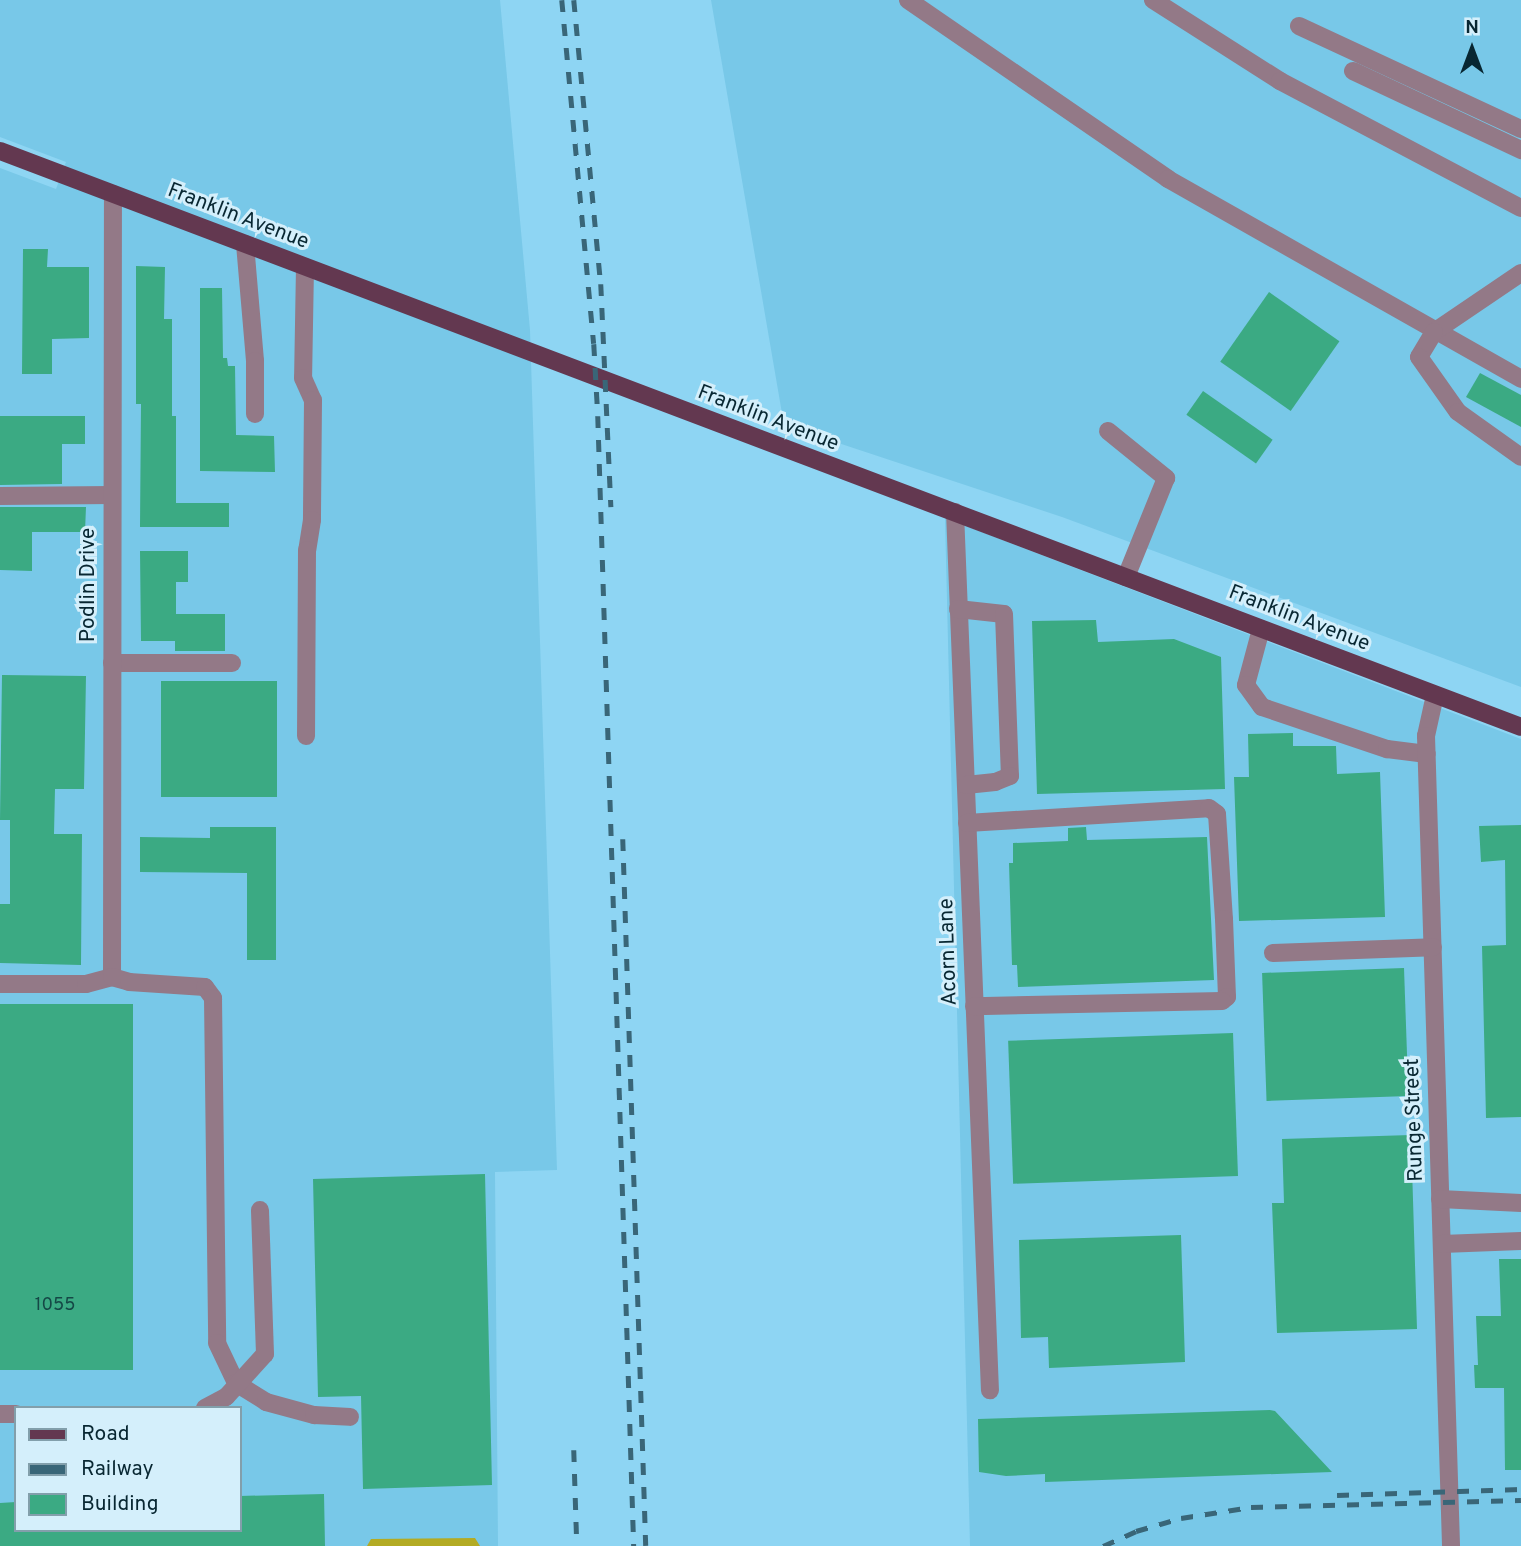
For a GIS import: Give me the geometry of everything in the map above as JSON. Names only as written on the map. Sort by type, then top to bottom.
[{"type":"main road","name":"Franklin Avenue","points":[[1,155],[113,194],[1521,727]]},
{"type":"street","points":[[908,0],[1168,179],[1521,379]]},
{"type":"street","points":[[1153,0],[1179,7],[1280,81],[1521,208]]},
{"type":"street","points":[[1299,26],[1521,129]]},
{"type":"street","points":[[1353,71],[1521,150]]},
{"type":"street","name":"Podlin Drive","points":[[112,977],[113,194]]},
{"type":"street","points":[[245,244],[255,361],[255,414]]},
{"type":"street","points":[[305,267],[303,378],[313,400],[312,520],[307,550],[306,736]]},
{"type":"street","points":[[1521,273],[1434,332],[1419,357],[1458,412],[1521,457]]},
{"type":"street","points":[[1108,431],[1166,478],[1126,577]]},
{"type":"street","points":[[0,496],[112,495]]},
{"type":"street","name":"Acorn Lane","points":[[955,512],[990,1390]]},
{"type":"street","points":[[958,609],[1004,614],[1010,776],[995,782],[965,785]]},
{"type":"street","points":[[1261,629],[1246,685],[1262,707],[1387,749],[1427,754]]},
{"type":"street","points":[[112,663],[232,663]]},
{"type":"street","name":"Runge Street","points":[[1435,695],[1429,713],[1427,754],[1451,1546]]},
{"type":"street","points":[[967,823],[1209,808],[1217,814],[1224,919],[1227,998],[1222,1001],[974,1006]]},
{"type":"street","points":[[1273,953],[1433,947]]},
{"type":"street","points":[[0,984],[86,984],[112,977],[129,982],[205,987],[213,998],[218,1343],[236,1383],[265,1402],[292,1410],[350,1417]]},
{"type":"street","points":[[1440,1199],[1521,1203]]},
{"type":"street","points":[[211,1406],[217,1404],[265,1354],[260,1210]]},
{"type":"street","points":[[1441,1244],[1521,1241]]},
{"type":"shaded area","points":[[0,0],[500,0],[530,330],[557,1170],[495,1172],[498,1546],[0,1546],[0,168],[56,189],[66,162],[0,137]]},
{"type":"shaded area","points":[[711,0],[1521,0],[1521,687],[1062,517],[784,425]]},
{"type":"shaded area","points":[[945,518],[1521,739],[1521,1546],[970,1546]]},
{"type":"shaded area","points":[[475,1538],[480,1546],[367,1546],[371,1539]]},
{"type":"building","points":[[23,249],[48,249],[47,267],[89,267],[89,338],[52,339],[52,374],[22,374]]},
{"type":"building","points":[[136,266],[165,267],[164,319],[172,319],[172,416],[176,416],[176,503],[229,503],[229,527],[140,527],[141,404],[136,404]]},
{"type":"building","points":[[200,288],[222,288],[223,358],[227,358],[228,366],[235,366],[236,435],[274,436],[275,472],[200,471]]},
{"type":"building","points":[[1269,292],[1339,341],[1291,411],[1220,362]]},
{"type":"building","points":[[1480,373],[1521,395],[1521,427],[1466,397]]},
{"type":"building","points":[[1203,391],[1273,440],[1256,464],[1186,415]]},
{"type":"building","points":[[0,416],[85,416],[85,444],[62,444],[62,484],[0,485]]},
{"type":"building","points":[[0,507],[86,507],[85,532],[32,532],[32,571],[0,570]]},
{"type":"building","points":[[140,551],[188,551],[188,582],[176,582],[176,614],[225,614],[225,651],[175,651],[175,641],[141,641]]},
{"type":"building","points":[[1096,620],[1098,642],[1174,639],[1221,657],[1225,789],[1037,794],[1032,621]]},
{"type":"building","points":[[2,675],[86,676],[84,789],[55,789],[54,834],[82,834],[81,965],[0,963],[0,904],[10,904],[10,820],[0,820]]},
{"type":"building","points":[[161,681],[277,681],[277,797],[161,797]]},
{"type":"building","points":[[1293,733],[1293,746],[1336,746],[1337,774],[1380,772],[1385,917],[1239,921],[1234,777],[1249,777],[1248,734]]},
{"type":"building","points":[[1521,825],[1521,1117],[1486,1118],[1482,946],[1506,945],[1505,860],[1481,862],[1479,826]]},
{"type":"building","points":[[210,827],[276,827],[276,960],[247,960],[247,873],[140,872],[140,837],[210,838]]},
{"type":"building","points":[[1086,827],[1087,840],[1207,837],[1214,980],[1018,987],[1017,965],[1012,965],[1009,863],[1013,863],[1013,843],[1068,841],[1068,828]]},
{"type":"building","points":[[1404,968],[1408,1096],[1267,1101],[1262,973]]},
{"type":"building","points":[[0,1004],[133,1004],[133,1370],[0,1370]]},
{"type":"building","points":[[1233,1033],[1238,1176],[1013,1184],[1008,1041]]},
{"type":"building","points":[[1411,1135],[1417,1329],[1277,1333],[1272,1203],[1284,1203],[1282,1139]]},
{"type":"building","points":[[485,1174],[492,1485],[363,1489],[361,1396],[318,1397],[313,1179]]},
{"type":"building","points":[[1181,1235],[1185,1362],[1049,1368],[1048,1337],[1021,1338],[1019,1240]]},
{"type":"building","points":[[1499,1259],[1521,1259],[1521,1470],[1505,1470],[1504,1388],[1475,1388],[1474,1365],[1478,1365],[1476,1316],[1501,1316]]},
{"type":"building","points":[[1275,1411],[1332,1472],[1045,1482],[1045,1474],[1006,1476],[979,1472],[978,1419]]},
{"type":"building","points":[[324,1494],[325,1546],[0,1546],[0,1503],[14,1502],[14,1532],[242,1532],[242,1496]]},
{"type":"railway","points":[[562,0],[594,344],[598,416],[634,1546]]},
{"type":"railway","points":[[574,0],[601,284],[611,507]]},
{"type":"railway","points":[[623,839],[646,1546]]},
{"type":"railway","points":[[574,1450],[577,1546]]},
{"type":"railway","points":[[1337,1495],[1521,1489]]},
{"type":"railway","points":[[1103,1546],[1136,1531],[1181,1518],[1251,1507],[1521,1500]]}]
